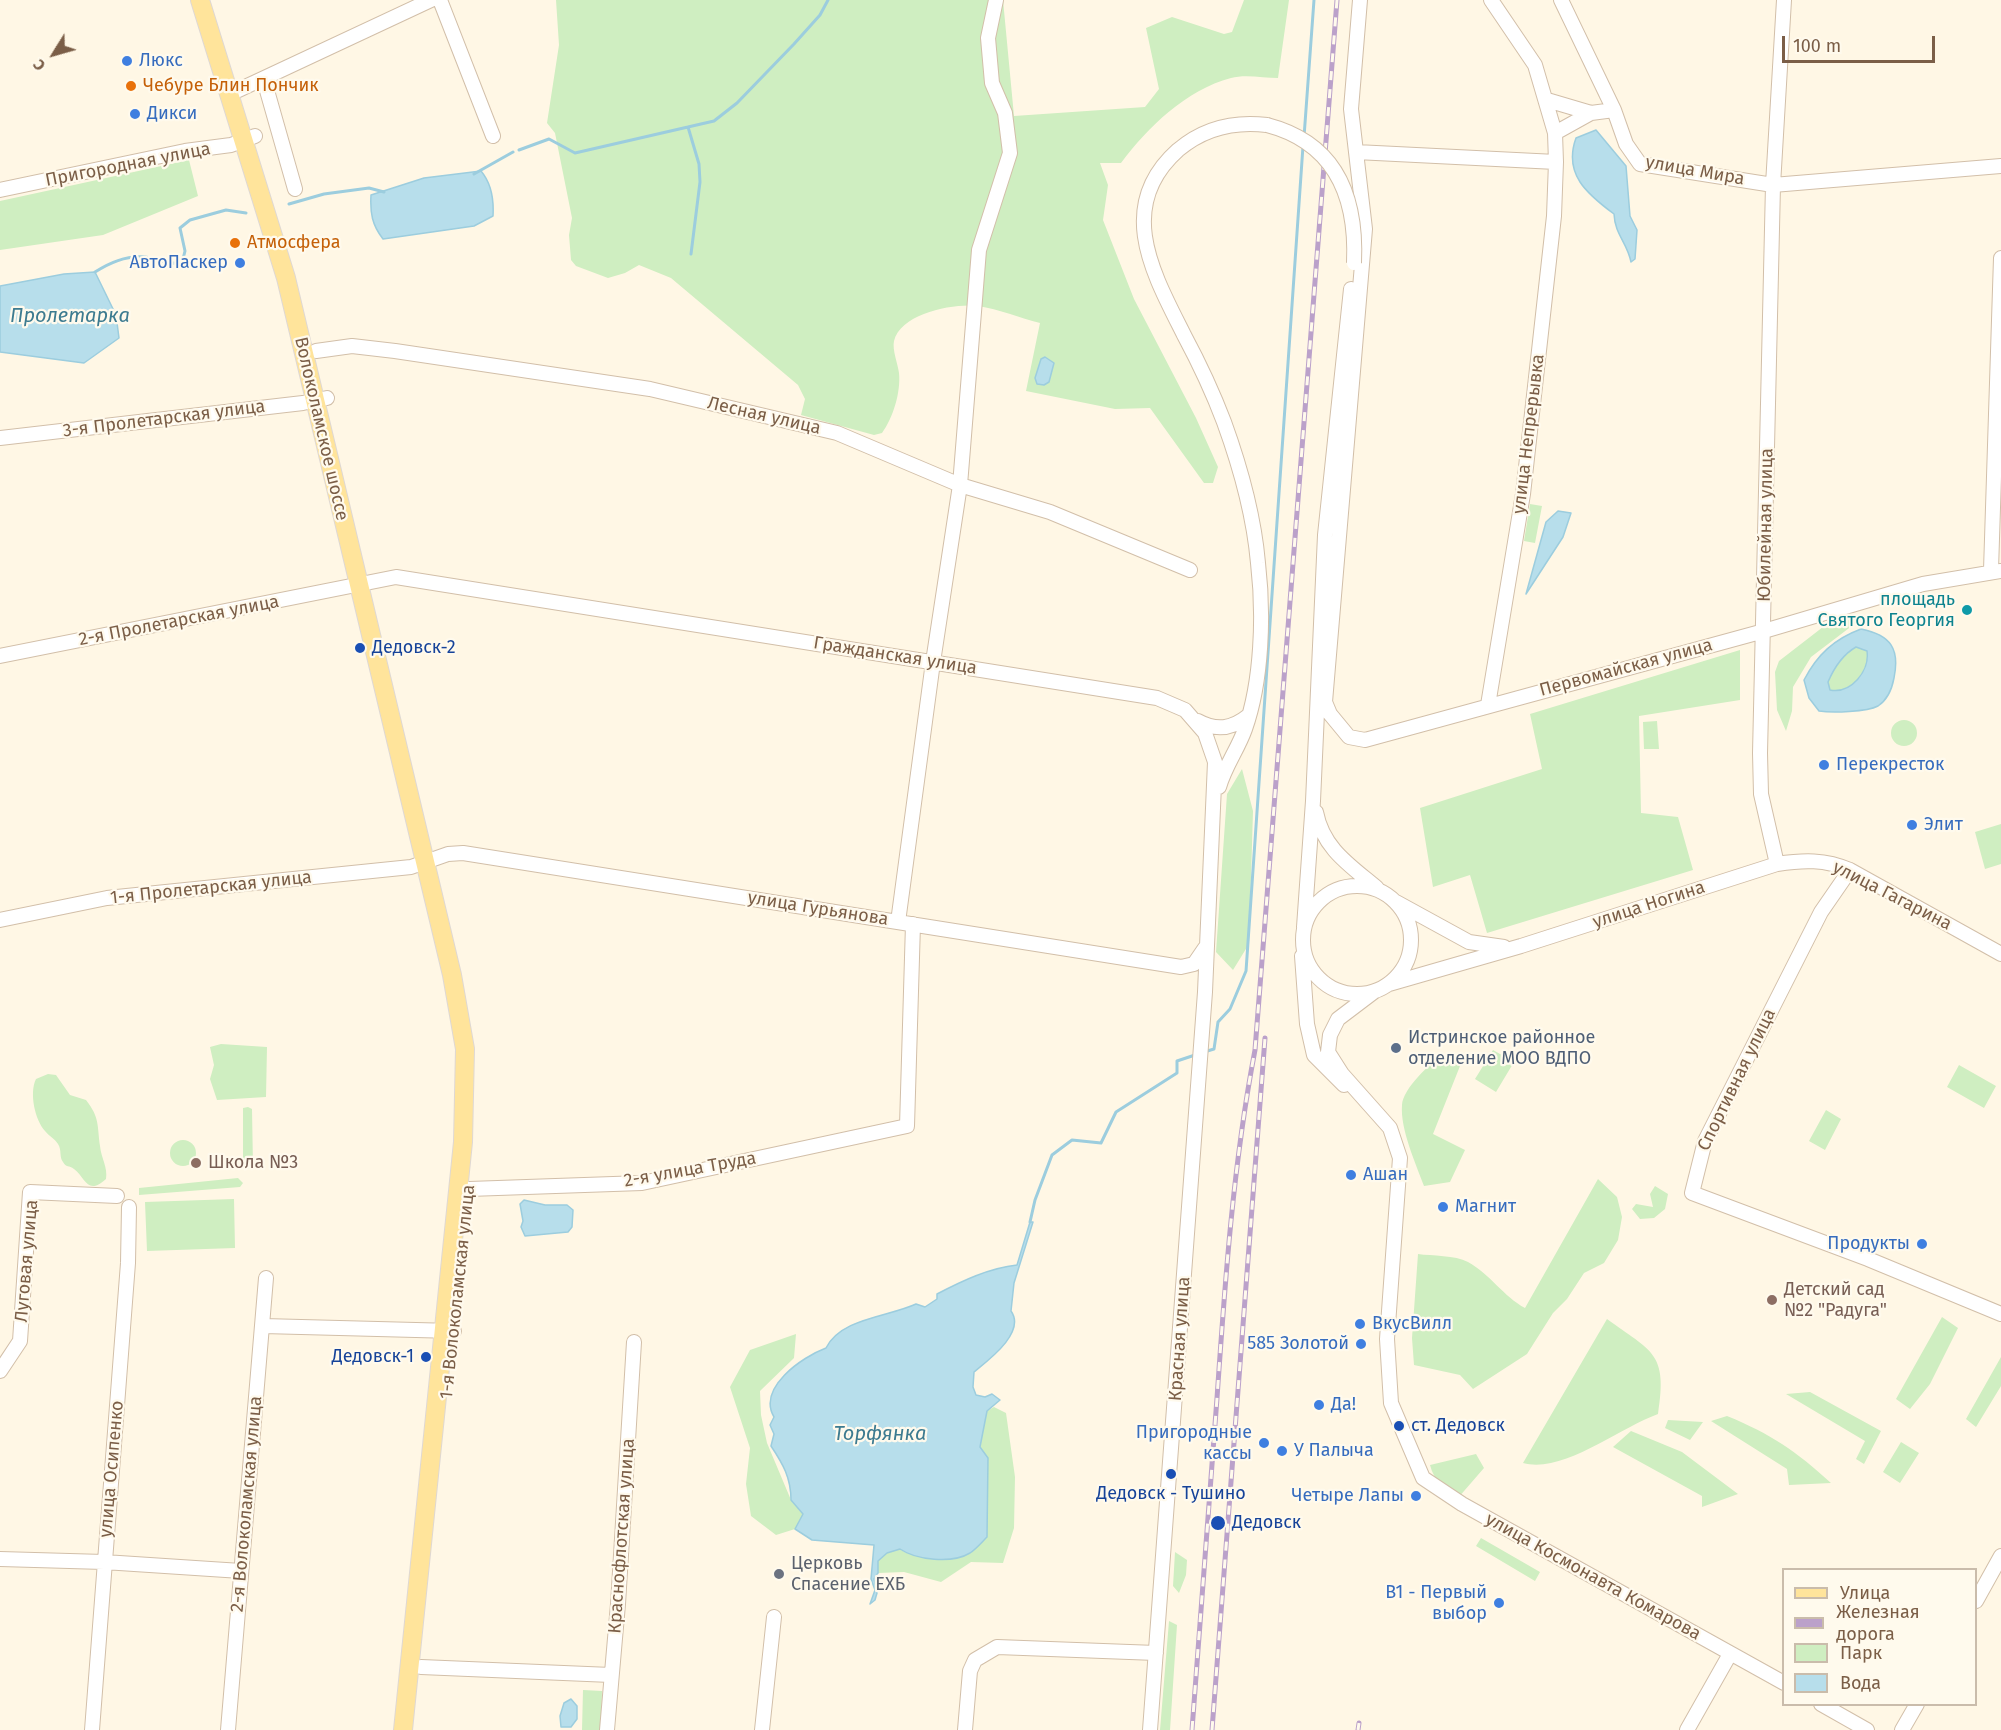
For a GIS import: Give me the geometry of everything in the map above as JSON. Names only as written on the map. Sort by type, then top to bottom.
[{"type":"main road","name":"Волоколамское шоссе","points":[[200,0],[235,93],[297,274],[316,351],[321,399]]},
{"type":"main road","name":"Волоколамское шоссе","points":[[212,0],[235,93]]},
{"type":"main road","name":"Волоколамское шоссе","points":[[250,138],[286,278],[321,399],[429,861]]},
{"type":"main road","name":"1-я Волоколамская улица","points":[[404,1730],[448,1331],[469,1189],[476,1113],[477,1049],[463,971],[429,861]]},
{"type":"main road","name":"1-я Волоколамская улица","points":[[415,1730],[467,1079],[461,1019],[429,861]]},
{"type":"street","points":[[235,93],[431,0]]},
{"type":"street","points":[[440,0],[493,136]]},
{"type":"street","points":[[898,922],[933,662],[960,485],[979,250],[1010,153],[1005,113],[992,83],[988,38],[996,0]]},
{"type":"street","points":[[1360,0],[1351,108],[1356,152],[1556,162],[1555,133],[1535,65],[1491,0]]},
{"type":"street","points":[[1555,133],[1592,113],[1614,110],[1561,0]]},
{"type":"street","name":"Юбилейная улица","points":[[1777,864],[1761,794],[1773,185],[1784,0]]},
{"type":"street","points":[[264,80],[295,189]]},
{"type":"street","points":[[1547,100],[1592,113]]},
{"type":"street","name":"улица Мира","points":[[1614,110],[1626,144],[1640,164],[1773,185],[2001,166]]},
{"type":"street","points":[[1214,806],[1219,783],[1243,734],[1256,684],[1261,620],[1258,562],[1248,510],[1224,421],[1156,280],[1145,246],[1144,221],[1149,196],[1156,179],[1166,163],[1184,145],[1206,132],[1229,125],[1267,125],[1302,139],[1322,154],[1337,174],[1350,210],[1354,263],[1325,535],[1313,801],[1303,946],[1304,996],[1314,1055],[1334,1078],[1362,1100]]},
{"type":"street","name":"Пригородная улица","points":[[0,190],[250,138]]},
{"type":"street","name":"Первомайская улица","points":[[1356,152],[1365,229],[1325,702],[1349,737],[1365,740],[1764,631],[1923,584],[1996,571]]},
{"type":"street","name":"улица Непрерывка","points":[[1488,705],[1523,494],[1554,216],[1556,162]]},
{"type":"street","points":[[1996,571],[2001,258]]},
{"type":"street","name":"Лесная улица","points":[[316,351],[352,346],[650,389],[837,434],[960,485],[1050,512],[1190,570]]},
{"type":"street","name":"3-я Пролетарская улица","points":[[0,438],[321,399]]},
{"type":"street","name":"Гражданская улица","points":[[364,584],[396,577],[1157,698],[1188,714],[1205,733],[1215,762],[1205,948]]},
{"type":"street","name":"2-я Пролетарская улица","points":[[0,656],[364,584]]},
{"type":"street","points":[[1188,714],[1214,728],[1233,726],[1248,716]]},
{"type":"street","points":[[1313,801],[1320,829],[1330,847],[1394,901],[1469,942],[1492,946],[1521,946]]},
{"type":"street","name":"улица Гурьянова","points":[[429,861],[463,853],[1181,967],[1194,964],[1205,948]]},
{"type":"street","name":"улица Гагарина","points":[[1777,864],[1804,860],[1833,863],[1850,870],[2001,954]]},
{"type":"street","name":"1-я Пролетарская улица","points":[[0,920],[107,898],[411,867],[429,861]]},
{"type":"street","name":"улица Ногина","points":[[1389,984],[1521,946],[1777,864]]},
{"type":"street","name":"Спортивная улица","points":[[1850,870],[1821,912],[1705,1141],[1692,1192],[1868,1259],[2001,1314]]},
{"type":"street","points":[[1304,927],[1312,910],[1333,891],[1351,886],[1380,891]]},
{"type":"street","points":[[1362,1100],[1328,1052],[1328,1042],[1338,1019],[1375,991],[1389,984],[1402,970],[1411,944],[1409,925],[1394,901]]},
{"type":"street","name":"2-я улица Труда","points":[[469,1189],[642,1183],[907,1126],[913,924]]},
{"type":"street","points":[[1303,946],[1313,972],[1326,985],[1353,994],[1375,991]]},
{"type":"street","name":"Красная улица","points":[[1150,1730],[1205,992],[1205,948]]},
{"type":"street","name":"улица Космонавта Комарова","points":[[1362,1100],[1390,1128],[1400,1158],[1386,1359],[1391,1403],[1423,1478],[1436,1489],[1782,1682]]},
{"type":"street","name":"Луговая улица","points":[[0,1371],[20,1341],[30,1192],[117,1196]]},
{"type":"street","name":"улица Осипенко","points":[[92,1730],[128,1263],[129,1207]]},
{"type":"street","name":"2-я Волоколамская улица","points":[[228,1730],[266,1278]]},
{"type":"street","points":[[263,1326],[448,1331]]},
{"type":"street","name":"Краснофлотская улица","points":[[607,1730],[618,1604],[634,1342]]},
{"type":"street","points":[[1977,1599],[2001,1556]]},
{"type":"street","points":[[0,1559],[104,1562],[241,1571]]},
{"type":"street","points":[[762,1730],[774,1617]]},
{"type":"street","points":[[965,1730],[970,1671],[975,1660],[997,1647],[1156,1653]]},
{"type":"street","points":[[1687,1730],[1730,1654]]},
{"type":"street","points":[[421,1667],[611,1675]]},
{"type":"street","points":[[1825,1706],[1867,1730]]},
{"type":"street","points":[[1902,1730],[1916,1706]]},
{"type":"green space","points":[[556,0],[1003,0],[1014,116],[1145,107],[1159,89],[1146,28],[1172,17],[1224,34],[1232,32],[1244,0],[1289,0],[1278,78],[1242,76],[1199,91],[1156,123],[1121,163],[1100,163],[1108,185],[1103,220],[1134,299],[1196,418],[1218,467],[1213,483],[1204,483],[1150,408],[1115,409],[1026,391],[1040,323],[994,309],[968,305],[943,308],[907,323],[899,331],[894,341],[899,380],[895,404],[890,420],[882,433],[874,435],[801,415],[805,399],[798,385],[671,278],[639,265],[625,273],[608,278],[576,266],[571,260],[569,235],[572,218],[555,133],[547,123],[559,45]]},
{"type":"green space","points":[[189,160],[198,196],[103,235],[0,250],[0,201]]},
{"type":"green space","points":[[1530,504],[1542,506],[1535,543],[1524,541]]},
{"type":"green space","points":[[1861,619],[1811,657],[1793,687],[1792,711],[1786,731],[1777,710],[1775,672],[1779,661],[1832,620]]},
{"type":"green space","points":[[1856,647],[1867,651],[1865,666],[1858,680],[1845,688],[1830,690],[1828,682],[1833,672],[1843,658]]},
{"type":"green space","points":[[1740,650],[1740,700],[1639,716],[1641,813],[1678,817],[1693,870],[1487,933],[1470,875],[1433,887],[1420,808],[1542,769],[1530,714]]},
{"type":"green space","points":[[1904,720],[1913,724],[1917,733],[1913,742],[1904,746],[1895,742],[1891,733],[1895,724]]},
{"type":"green space","points":[[1657,721],[1659,749],[1644,749],[1643,722]]},
{"type":"green space","points":[[1242,769],[1253,811],[1249,944],[1233,970],[1216,952],[1227,794]]},
{"type":"green space","points":[[2001,824],[2001,864],[1985,869],[1975,832]]},
{"type":"green space","points":[[221,1044],[267,1047],[266,1097],[217,1100],[210,1079],[214,1065],[210,1047]]},
{"type":"green space","points":[[1493,1050],[1514,1062],[1496,1092],[1475,1079]]},
{"type":"green space","points":[[1441,1054],[1460,1066],[1433,1134],[1465,1150],[1450,1182],[1424,1186],[1403,1125],[1402,1105],[1412,1084]]},
{"type":"green space","points":[[1959,1065],[1996,1086],[1984,1108],[1947,1087]]},
{"type":"green space","points":[[48,1074],[56,1075],[70,1095],[86,1100],[94,1112],[106,1170],[106,1179],[100,1184],[91,1186],[87,1184],[74,1169],[65,1165],[58,1144],[38,1120],[33,1099],[34,1085],[36,1079]]},
{"type":"green space","points":[[243,1108],[252,1109],[253,1167],[248,1169],[243,1167]]},
{"type":"green space","points":[[1826,1110],[1841,1119],[1825,1150],[1809,1141]]},
{"type":"green space","points":[[183,1140],[192,1144],[196,1153],[192,1162],[183,1166],[174,1162],[170,1153],[174,1144]]},
{"type":"green space","points":[[238,1178],[243,1183],[240,1187],[139,1195],[139,1188]]},
{"type":"green space","points":[[1598,1179],[1617,1197],[1622,1217],[1618,1240],[1604,1263],[1584,1273],[1567,1299],[1553,1313],[1527,1354],[1473,1389],[1460,1375],[1414,1365],[1412,1338],[1418,1254],[1450,1257],[1468,1262],[1525,1308]]},
{"type":"green space","points":[[1655,1186],[1668,1194],[1665,1209],[1654,1218],[1640,1219],[1632,1209],[1636,1204],[1653,1207],[1650,1194]]},
{"type":"green space","points":[[234,1199],[235,1248],[147,1251],[145,1202]]},
{"type":"green space","points":[[1942,1317],[1958,1328],[1930,1384],[1910,1409],[1896,1399]]},
{"type":"green space","points":[[1607,1319],[1646,1347],[1658,1365],[1661,1393],[1658,1414],[1573,1456],[1539,1465],[1523,1463]]},
{"type":"green space","points":[[796,1334],[794,1358],[760,1391],[761,1415],[767,1443],[791,1500],[803,1514],[795,1529],[776,1535],[751,1516],[746,1484],[750,1448],[730,1387],[750,1350]]},
{"type":"green space","points":[[2001,1357],[2001,1386],[1976,1427],[1966,1419]]},
{"type":"green space","points":[[1810,1392],[1881,1431],[1864,1464],[1856,1459],[1865,1441],[1786,1394]]},
{"type":"green space","points":[[994,1407],[1006,1413],[1015,1477],[1014,1528],[1003,1563],[971,1562],[941,1582],[904,1572],[878,1573],[878,1561],[887,1553],[900,1549],[906,1553],[978,1544],[986,1538],[988,1458],[980,1447],[987,1411]]},
{"type":"green space","points":[[1727,1416],[1782,1444],[1831,1483],[1789,1485],[1787,1469],[1711,1421]]},
{"type":"green space","points":[[1668,1420],[1703,1422],[1690,1440],[1665,1428]]},
{"type":"green space","points":[[1631,1431],[1682,1452],[1738,1494],[1702,1507],[1702,1496],[1613,1447]]},
{"type":"green space","points":[[1901,1442],[1919,1453],[1900,1483],[1883,1472]]},
{"type":"green space","points":[[1476,1454],[1484,1468],[1458,1498],[1437,1480],[1430,1465]]},
{"type":"green space","points":[[1481,1538],[1540,1572],[1535,1581],[1476,1546]]},
{"type":"green space","points":[[1175,1552],[1187,1560],[1186,1575],[1179,1593],[1173,1586]]},
{"type":"green space","points":[[1169,1621],[1177,1625],[1170,1730],[1160,1730]]},
{"type":"green space","points":[[583,1690],[602,1691],[601,1730],[582,1730]]},
{"type":"water","points":[[1596,130],[1626,166],[1630,216],[1637,230],[1635,259],[1631,262],[1617,228],[1614,214],[1587,191],[1575,173],[1573,151],[1576,138]]},
{"type":"water","points":[[481,171],[492,192],[493,216],[474,226],[383,239],[376,229],[372,219],[371,195],[424,178]]},
{"type":"water","name":"Пролетарка","points":[[95,272],[116,315],[119,338],[84,363],[0,352],[0,286],[64,274]]},
{"type":"water","points":[[1045,357],[1054,363],[1049,382],[1044,385],[1037,384],[1035,378],[1041,359]]},
{"type":"water","points":[[1558,511],[1571,513],[1563,537],[1526,594],[1546,522]]},
{"type":"water","points":[[1861,629],[1871,632],[1880,635],[1891,645],[1896,659],[1896,668],[1890,690],[1881,704],[1873,708],[1849,712],[1819,711],[1809,698],[1804,680],[1827,649]],"holes":[[[1856,647],[1867,651],[1865,666],[1858,680],[1845,688],[1830,690],[1828,682],[1843,658]]]},
{"type":"water","points":[[524,1200],[545,1205],[567,1205],[573,1210],[572,1227],[568,1232],[525,1236],[521,1227],[523,1221],[520,1204]]},
{"type":"water","name":"Торфянка","points":[[1030,1222],[1033,1222],[1014,1283],[1011,1311],[1014,1328],[1004,1344],[974,1372],[973,1387],[976,1395],[985,1397],[992,1394],[1000,1400],[987,1411],[980,1447],[988,1458],[987,1537],[970,1553],[954,1559],[924,1558],[900,1549],[887,1553],[878,1561],[878,1573],[874,1579],[877,1593],[875,1600],[870,1604],[875,1590],[871,1579],[874,1545],[812,1540],[795,1529],[803,1514],[791,1500],[786,1472],[771,1446],[774,1434],[770,1425],[774,1417],[770,1406],[772,1395],[785,1375],[805,1358],[826,1348],[842,1330],[916,1304],[925,1307],[937,1299],[937,1294],[966,1280],[996,1269],[1017,1265]]},
{"type":"water","points":[[571,1699],[577,1706],[577,1719],[571,1727],[561,1727],[560,1716],[564,1703]]},
{"type":"waterway","points":[[519,150],[549,139],[575,153],[714,121],[737,103],[794,44],[820,15],[828,0]]},
{"type":"waterway","points":[[1304,137],[1314,0]]},
{"type":"waterway","points":[[688,127],[699,164],[700,182],[691,254]]},
{"type":"waterway","points":[[1204,1052],[1214,1049],[1218,1022],[1230,1009],[1246,971],[1303,146]]},
{"type":"waterway","points":[[474,174],[513,152]]},
{"type":"waterway","points":[[289,204],[324,194],[369,188],[384,192]]},
{"type":"waterway","points":[[95,272],[112,263],[132,257],[182,263],[185,251],[180,228],[190,220],[226,210],[246,213]]},
{"type":"waterway","points":[[1030,1222],[1035,1200],[1052,1155],[1072,1140],[1101,1143],[1116,1112],[1177,1073],[1177,1061],[1195,1055]]},
{"type":"railway","points":[[1192,1730],[1231,1224],[1247,1093],[1255,1050],[1337,0]]},
{"type":"railway","points":[[1212,1730],[1265,1038]]},
{"type":"railway","points":[[1358,1730],[1359,1723]]},
{"type":"place","name":"Люкс","points":[[127,61]]},
{"type":"place","name":"Чебуре Блин Пончик","points":[[131,86]]},
{"type":"place","name":"Дикси","points":[[135,114]]},
{"type":"place","name":"Атмосфера","points":[[235,243]]},
{"type":"place","name":"АвтоПаскер","points":[[240,263]]},
{"type":"place","name":"площадь Святого Георгия","points":[[1967,610]]},
{"type":"place","name":"Дедовск-2","points":[[360,648]]},
{"type":"place","name":"Перекресток","points":[[1824,765]]},
{"type":"place","name":"Элит","points":[[1912,825]]},
{"type":"place","name":"Истринское районное отделение МОО ВДПО","points":[[1396,1048]]},
{"type":"place","name":"Школа №3","points":[[196,1163]]},
{"type":"place","name":"Ашан","points":[[1351,1175]]},
{"type":"place","name":"Магнит","points":[[1443,1207]]},
{"type":"place","name":"Продукты","points":[[1922,1244]]},
{"type":"place","name":"Детский сад №2 \"Радуга\"","points":[[1772,1300]]},
{"type":"place","name":"ВкусВилл","points":[[1360,1324]]},
{"type":"place","name":"585 Золотой","points":[[1361,1344]]},
{"type":"place","name":"Дедовск-1","points":[[426,1357]]},
{"type":"place","name":"Да!","points":[[1319,1405]]},
{"type":"place","name":"ст. Дедовск","points":[[1399,1426]]},
{"type":"place","name":"Пригородные кассы","points":[[1264,1443]]},
{"type":"place","name":"У Палыча","points":[[1282,1451]]},
{"type":"place","name":"Дедовск - Тушино","points":[[1171,1474]]},
{"type":"place","name":"Четыре Лапы","points":[[1416,1496]]},
{"type":"place","name":"Дедовск","points":[[1218,1523]]},
{"type":"place","name":"Церковь Спасение ЕХБ","points":[[779,1574]]},
{"type":"place","name":"В1 - Первый выбор","points":[[1499,1603]]}]
